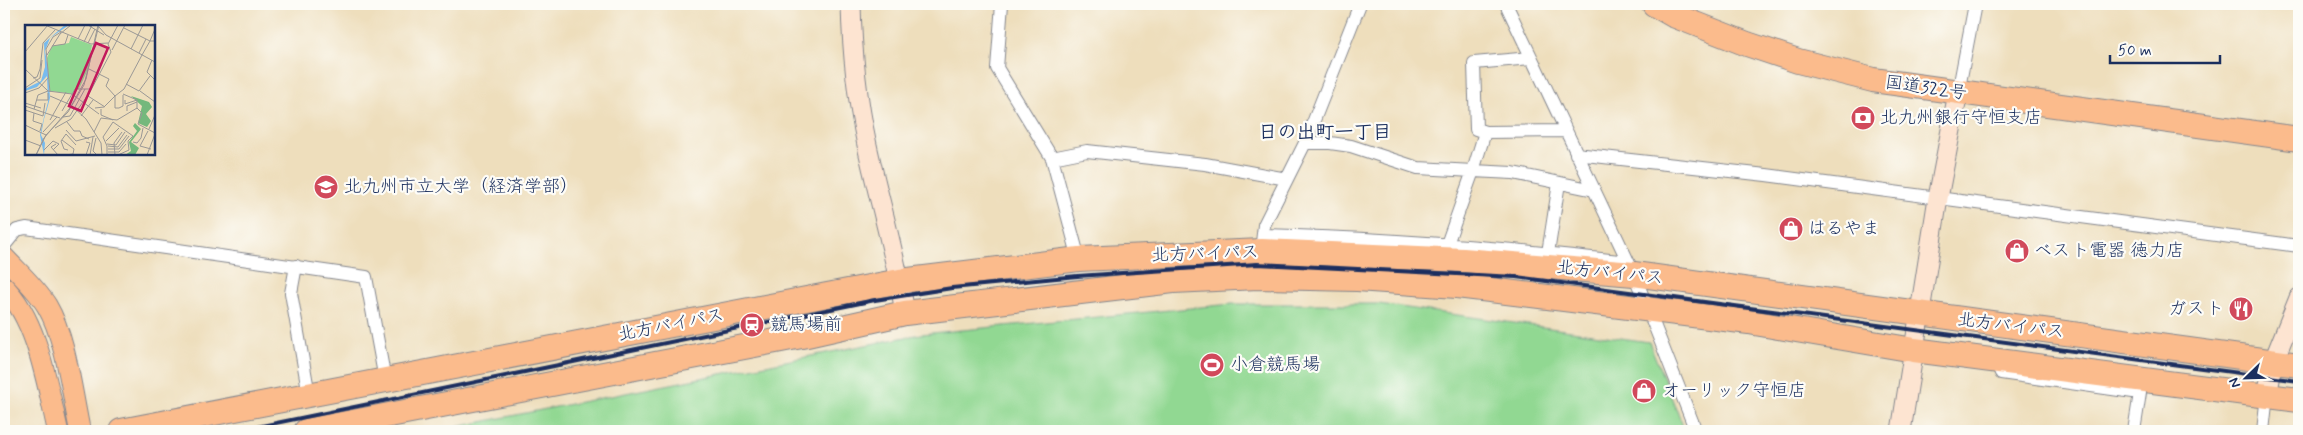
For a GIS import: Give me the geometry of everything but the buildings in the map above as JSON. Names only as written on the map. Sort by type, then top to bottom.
[{"type":"highway","name":"国道322号","points":[[1654,4],[1673,15],[1798,61],[1873,80],[2299,138]]},
{"type":"highway","name":"北方バイパス","points":[[120,431],[900,281],[1079,259],[1262,243],[1463,260],[1631,268],[1920,314],[2274,360],[2299,365]]},
{"type":"highway","name":"北方バイパス","points":[[306,431],[807,335],[906,313],[1174,281],[1258,277],[1357,279],[1458,286],[1749,322],[1914,350],[2299,400]]},
{"type":"main road","points":[[4,258],[37,292],[54,321],[60,337],[80,431]]},
{"type":"main road","points":[[4,287],[19,304],[33,335],[58,431]]},
{"type":"street","points":[[851,4],[852,43],[866,143],[906,313]]},
{"type":"street","points":[[1002,4],[997,68],[1052,158],[1079,259]]},
{"type":"street","points":[[1258,277],[1264,225],[1305,143],[1360,4]]},
{"type":"street","points":[[1506,4],[1631,268],[1696,431]]},
{"type":"street","points":[[1901,431],[1938,198],[1975,4]]},
{"type":"street","points":[[1531,58],[1474,63],[1476,129],[1485,132],[1566,131]]},
{"type":"street","points":[[1447,244],[1485,132]]},
{"type":"street","points":[[1305,143],[1330,142],[1351,146],[1418,168],[1473,172],[1513,172],[1594,190]]},
{"type":"street","points":[[1052,158],[1087,151],[1205,164],[1287,180]]},
{"type":"street","points":[[1576,154],[1766,175],[2299,246]]},
{"type":"street","points":[[1548,252],[1559,183]]},
{"type":"street","points":[[4,246],[17,230],[26,228],[366,277],[386,380]]},
{"type":"street","points":[[1262,243],[1351,238],[1447,244],[1548,252],[1631,268]]},
{"type":"street","points":[[296,266],[291,293],[309,395]]},
{"type":"street","points":[[2263,431],[2267,395],[2274,360],[2299,298]]},
{"type":"street","points":[[1996,360],[2001,373],[2140,393],[2134,431]]},
{"type":"green space","name":"小倉競馬場","points":[[1232,304],[1379,304],[1649,342],[1685,431],[436,431],[921,334]]},
{"type":"railway","points":[[237,431],[875,300],[952,288],[1077,276],[1257,264],[1516,277],[2299,381]]},
{"type":"place","name":"北九州銀行守恒支店","points":[[1863,118]]},
{"type":"place","name":"北九州市立大学（経済学部）","points":[[326,187]]},
{"type":"place","name":"はるやま","points":[[1791,229]]},
{"type":"place","name":"ベスト電器 徳力店","points":[[2017,251]]},
{"type":"place","name":"ガスト","points":[[2241,309]]},
{"type":"place","name":"競馬場前","points":[[752,325]]},
{"type":"place","name":"小倉競馬場","points":[[1212,365]]},
{"type":"place","name":"オーリック守恒店","points":[[1644,391]]},
{"type":"district","name":"日の出町一丁目","points":[[1325,132]]}]
